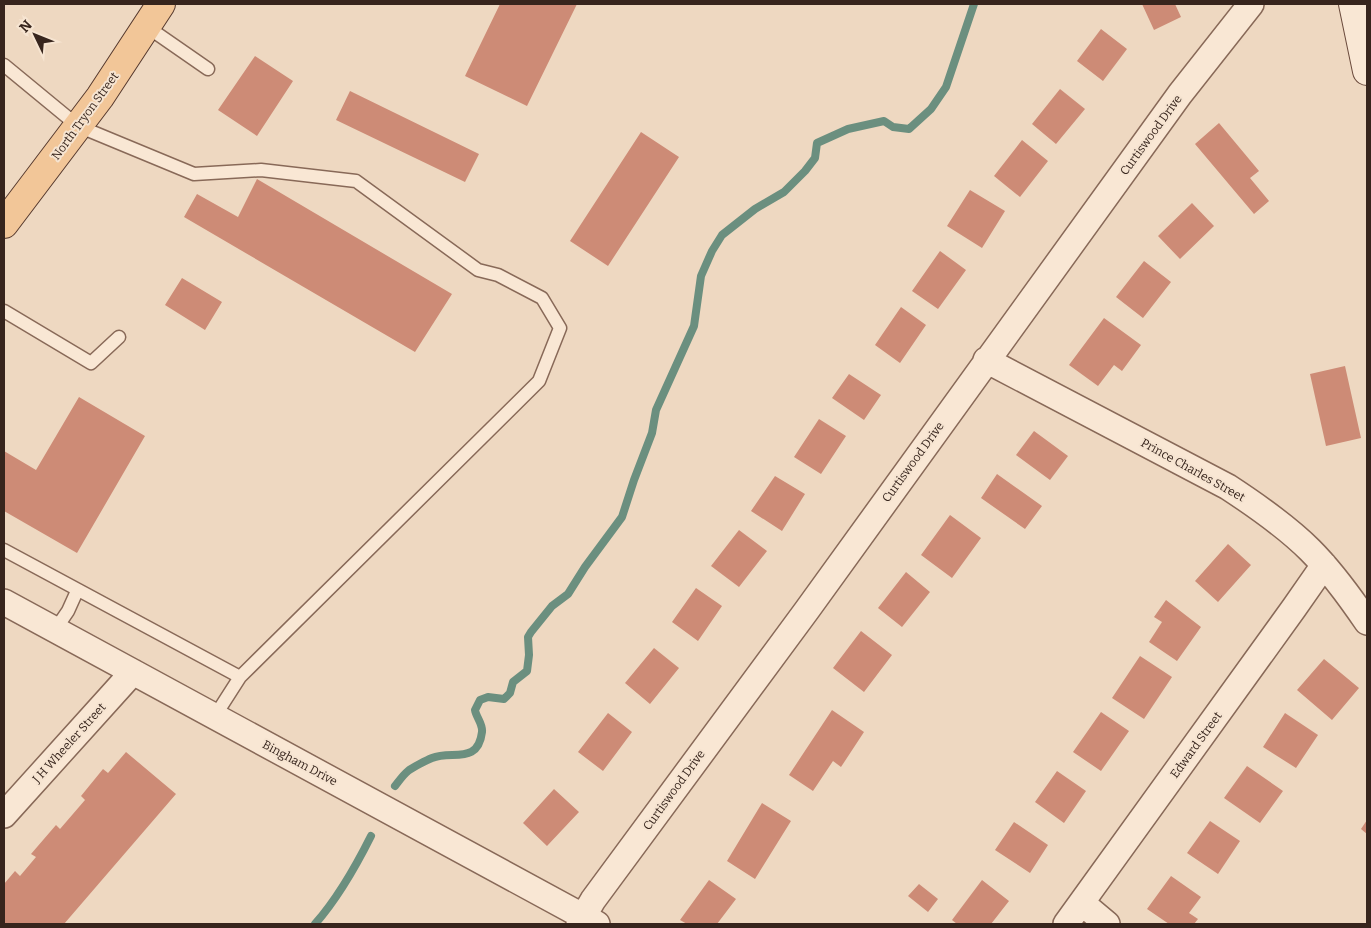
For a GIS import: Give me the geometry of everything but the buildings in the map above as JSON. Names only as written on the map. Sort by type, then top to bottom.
[{"type":"main road","points":[[1353,4],[1367,71]]},
{"type":"main road","name":"North Tryon Street","points":[[4,224],[100,96],[153,15]]},
{"type":"street","name":"Curtiswood Drive","points":[[586,922],[593,900],[807,610],[1180,94],[1251,4]]},
{"type":"street","name":"Prince Charles Street","points":[[986,360],[1228,486],[1263,510],[1309,549],[1324,565],[1344,589],[1367,622]]},
{"type":"street","name":"Edward Street","points":[[1066,924],[1324,565]]},
{"type":"street","name":"Bingham Drive","points":[[4,602],[215,716],[586,922]]},
{"type":"street","name":"J H Wheeler Street","points":[[4,815],[133,672]]},
{"type":"street","points":[[1082,903],[1107,924]]},
{"type":"lane","points":[[153,15],[208,69]]},
{"type":"lane","points":[[4,66],[78,126],[194,174],[261,170],[356,181],[478,270],[498,275],[542,298],[560,328],[539,381],[240,677],[215,716]]},
{"type":"lane","points":[[4,311],[91,363],[119,336]]},
{"type":"lane","points":[[4,550],[240,677]]},
{"type":"lane","points":[[55,630],[78,590]]},
{"type":"waterway","points":[[395,786],[408,771],[430,759],[470,753],[475,749],[480,742],[482,732],[475,710],[480,700],[488,697],[504,699],[510,693],[513,682],[527,671],[529,655],[528,637],[531,632],[552,606],[568,594],[585,567],[622,517],[652,433],[656,410],[694,326],[701,276],[712,251],[722,235],[755,209],[784,192],[815,158],[817,143],[848,129],[884,121],[893,127],[909,129],[931,109],[946,87],[974,4]]},
{"type":"waterway","points":[[315,924],[346,882],[371,836]]}]
